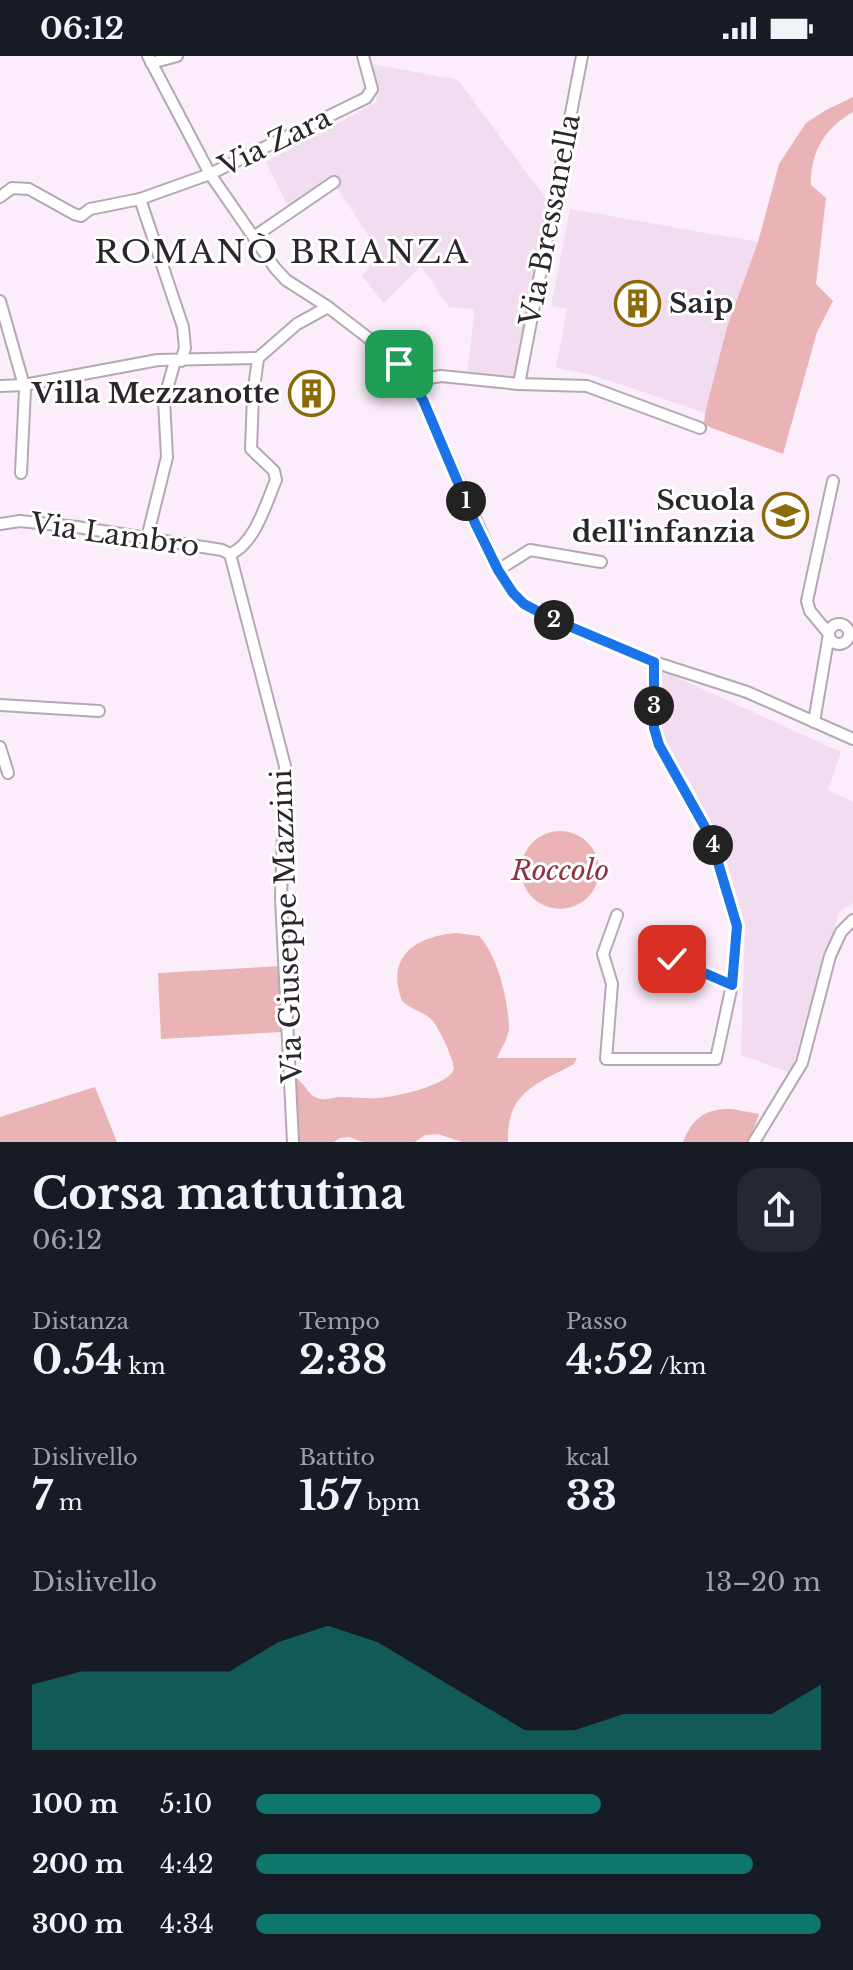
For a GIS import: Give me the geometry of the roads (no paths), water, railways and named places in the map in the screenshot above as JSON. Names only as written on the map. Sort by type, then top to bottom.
[{"type":"street","points":[[177,56],[150,59],[210,174],[286,280],[328,307],[393,357],[412,381],[498,570],[513,593],[524,604],[552,619],[654,662],[747,692],[853,739]]},
{"type":"street","name":"Via Zara","points":[[0,197],[12,188],[29,189],[81,216],[90,209],[140,199],[210,174],[366,98],[372,89],[363,56]]},
{"type":"street","name":"Via Bressanella","points":[[519,384],[582,56]]},
{"type":"street","points":[[255,236],[334,182]]},
{"type":"street","points":[[140,199],[183,327],[185,348],[164,400],[167,457],[147,538]]},
{"type":"street","points":[[0,301],[24,385],[21,473]]},
{"type":"street","points":[[0,386],[24,385],[158,360],[258,358],[297,324],[328,307]]},
{"type":"street","points":[[230,554],[243,546],[276,480],[274,471],[251,449],[258,358]]},
{"type":"street","points":[[412,381],[441,376],[519,384],[587,386],[700,428]]},
{"type":"street","points":[[833,481],[807,601],[810,611],[834,643],[853,642]]},
{"type":"street","name":"Via Lambro","points":[[0,524],[20,521],[147,538],[222,550],[230,554]]},
{"type":"street","points":[[498,570],[530,550],[601,562]]},
{"type":"street","name":"Via Giuseppe Mazzini","points":[[230,554],[285,766],[281,898],[293,1142]]},
{"type":"street","points":[[810,611],[845,626],[849,636],[823,664]]},
{"type":"street","points":[[814,722],[829,634],[831,629],[845,626]]},
{"type":"street","points":[[617,915],[603,954],[612,984],[606,1059],[716,1059],[732,985],[737,926],[710,836],[659,745],[654,728],[654,662]]},
{"type":"street","points":[[0,705],[99,711]]},
{"type":"street","points":[[0,747],[8,773]]},
{"type":"street","points":[[754,1142],[802,1063],[830,956],[841,932],[853,920]]},
{"type":"street","points":[[672,959],[732,985]]},
{"type":"place","name":"Saip","points":[[638,303]]},
{"type":"place","name":"Villa Mezzanotte","points":[[311,393]]},
{"type":"place","name":"Scuola dell'infanzia","points":[[786,516]]},
{"type":"district","name":"ROMANÒ BRIANZA","points":[[282,252]]},
{"type":"park label","name":"Roccolo","points":[[560,870]]}]
